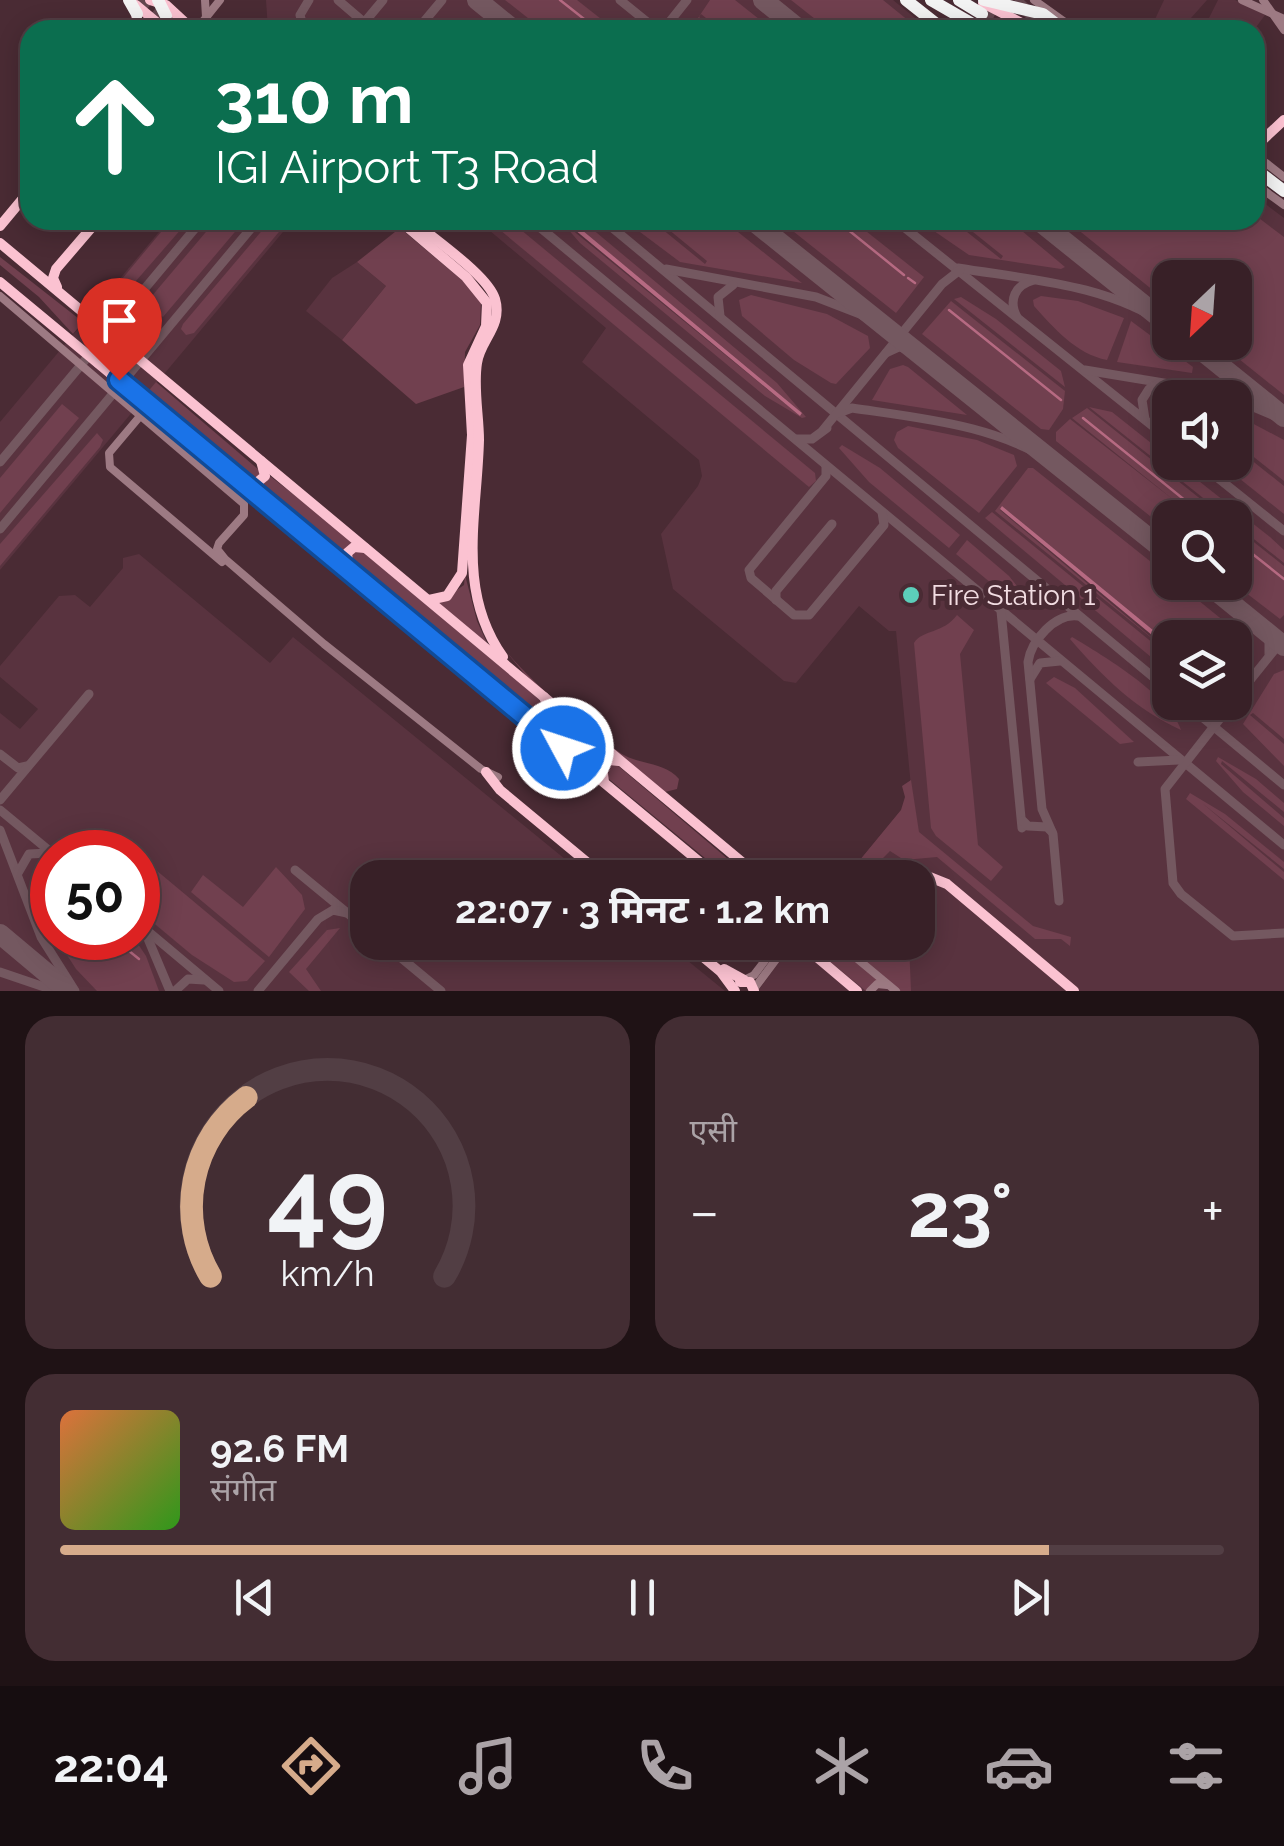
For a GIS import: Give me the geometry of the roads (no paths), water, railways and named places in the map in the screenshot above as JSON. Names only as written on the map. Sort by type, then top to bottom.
[{"type":"highway","points":[[906,0],[931,20]]},
{"type":"highway","points":[[932,0],[981,13],[1043,14],[1051,20]]},
{"type":"highway","points":[[942,0],[981,13]]},
{"type":"highway","points":[[959,0],[981,13]]},
{"type":"highway","points":[[1265,171],[1284,189]]},
{"type":"main road","points":[[1024,0],[1043,14]]},
{"type":"main road","points":[[148,9],[172,20]]},
{"type":"main road","points":[[1265,137],[1284,117]]},
{"type":"main road","points":[[0,226],[20,202]]},
{"type":"main road","points":[[76,308],[56,285],[54,275],[90,230]]},
{"type":"main road","points":[[411,230],[482,292],[487,312],[468,366],[472,435],[462,572],[444,599],[426,598]]},
{"type":"main road","points":[[424,230],[484,281],[495,298],[496,322],[476,368],[479,434],[471,568],[482,620],[494,645],[520,676]]},
{"type":"main road","points":[[0,244],[739,860]]},
{"type":"main road","points":[[0,252],[76,308]]},
{"type":"main road","points":[[0,282],[697,860]]},
{"type":"main road","points":[[97,362],[106,365],[115,360],[120,352],[116,341]]},
{"type":"main road","points":[[243,481],[251,484],[262,480],[266,472],[260,460]]},
{"type":"main road","points":[[350,570],[346,562],[350,550],[358,546],[367,550]]},
{"type":"main road","points":[[526,718],[538,720],[546,716],[549,708],[544,696]]},
{"type":"main road","points":[[605,783],[600,775],[602,766],[614,759],[622,762]]},
{"type":"main road","points":[[486,772],[500,790],[588,860]]},
{"type":"main road","points":[[498,777],[590,860]]},
{"type":"main road","points":[[935,878],[974,906],[1074,991]]},
{"type":"main road","points":[[935,885],[1066,991]]},
{"type":"main road","points":[[708,960],[736,991],[744,980]]},
{"type":"main road","points":[[715,960],[754,990]]},
{"type":"main road","points":[[820,960],[856,991]]},
{"type":"street","points":[[203,20],[206,17],[218,2],[206,0],[206,17]]},
{"type":"street","points":[[1034,0],[1062,20]]},
{"type":"street","points":[[1242,0],[1284,19]]},
{"type":"street","points":[[1262,0],[1284,30]]},
{"type":"street","points":[[0,299],[244,504],[244,514],[219,543],[222,555],[324,644],[486,772],[498,777]]},
{"type":"street","points":[[139,416],[110,452],[110,468],[318,645],[500,790]]},
{"type":"street","points":[[744,980],[754,975],[765,960]]},
{"type":"street","points":[[754,990],[776,960]]},
{"type":"street","points":[[859,960],[892,988]]},
{"type":"street","points":[[870,991],[877,984],[892,988]]},
{"type":"waterway","points":[[560,0],[585,20]]},
{"type":"waterway","points":[[848,230],[904,275]]},
{"type":"waterway","points":[[908,278],[915,283]]},
{"type":"waterway","points":[[949,310],[1061,400]]},
{"type":"waterway","points":[[1083,418],[1185,500]]},
{"type":"waterway","points":[[1252,554],[1284,579]]},
{"type":"tunnel","points":[[139,0],[162,20]]},
{"type":"tunnel","points":[[1015,0],[1037,20]]},
{"type":"tunnel","points":[[982,14],[994,20]]},
{"type":"place","name":"Fire Station 1","points":[[911,595]]}]
